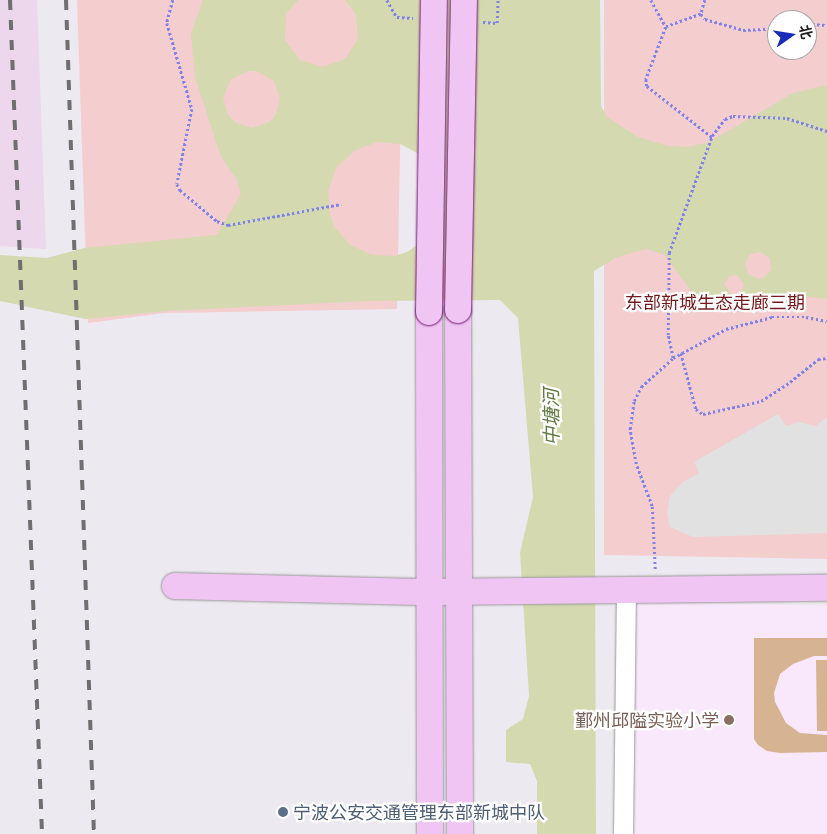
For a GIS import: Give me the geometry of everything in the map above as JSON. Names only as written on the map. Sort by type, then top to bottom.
[{"type":"main road","points":[[430,834],[430,312],[434,0]]},
{"type":"main road","points":[[460,834],[458,310],[464,0]]},
{"type":"main road","points":[[175,586],[429,592],[827,588]]},
{"type":"street","points":[[623,591],[624,834]]},
{"type":"path","points":[[173,0],[167,23],[192,109],[177,184],[180,190],[221,223],[228,225],[333,203],[341,204]]},
{"type":"path","points":[[651,0],[666,27]]},
{"type":"path","points":[[701,14],[705,0]]},
{"type":"path","points":[[701,14],[666,27],[646,79],[647,86],[712,137]]},
{"type":"path","points":[[701,14],[705,19],[743,30],[767,29]]},
{"type":"path","points":[[673,358],[668,335],[668,253],[712,137],[726,119],[733,116],[787,118],[827,131]]},
{"type":"path","points":[[656,590],[652,506],[634,456],[630,414],[641,388],[673,358],[726,329],[764,319],[806,317],[827,321]]},
{"type":"path","points":[[681,353],[696,409],[702,414],[761,401],[790,382],[818,359],[827,358]]},
{"type":"shaded area","points":[[0,0],[37,0],[46,249],[0,246]]},
{"type":"shaded area","points":[[778,414],[786,426],[799,422],[816,426],[827,417],[827,533],[693,537],[670,527],[667,513],[670,496],[683,482],[699,473],[694,462]]},
{"type":"shaded area","name":"鄞州邱隘实验小学","points":[[631,602],[827,606],[827,834],[632,834]]},
{"type":"shaded area","points":[[754,638],[827,638],[827,656],[814,656],[793,664],[780,674],[774,693],[775,702],[786,723],[800,733],[827,735],[827,752],[780,753],[767,751],[758,745],[754,739]]},
{"type":"shaded area","points":[[816,660],[827,660],[827,731],[817,731]]},
{"type":"green space","points":[[77,0],[403,0],[397,309],[164,313],[88,323]]},
{"type":"green space","name":"东部新城生态走廊三期","points":[[604,0],[827,0],[827,559],[604,555]]},
{"type":"water","name":"中塘河","points":[[203,0],[298,0],[286,14],[285,40],[300,60],[323,67],[345,59],[358,39],[356,15],[345,0],[600,0],[601,106],[607,117],[638,137],[668,146],[688,147],[709,142],[793,93],[827,85],[827,299],[781,294],[732,307],[712,306],[691,291],[665,255],[646,249],[617,257],[594,271],[596,834],[537,834],[537,781],[530,764],[506,762],[506,730],[523,719],[529,696],[520,553],[533,497],[518,318],[500,300],[367,301],[167,311],[85,319],[0,301],[0,255],[47,258],[84,248],[217,235],[241,194],[237,180],[221,157],[195,77],[191,33]],"holes":[[[248,71],[257,71],[274,81],[280,98],[276,115],[269,122],[252,128],[235,122],[228,115],[223,97],[231,79]],[[377,142],[400,144],[421,155],[426,239],[407,252],[395,256],[372,255],[350,245],[334,226],[330,214],[328,190],[337,167],[354,151]],[[761,252],[770,259],[771,269],[766,276],[758,279],[748,274],[745,264],[750,254]],[[737,275],[744,285],[741,293],[732,295],[724,284],[729,276]]]},
{"type":"railway","points":[[10,0],[42,834]]},
{"type":"railway","points":[[66,0],[94,834]]},
{"type":"place","name":"鄞州邱隘实验小学","points":[[729,720]]},
{"type":"place","name":"宁波公安交通管理东部新城中队","points":[[283,812]]}]
